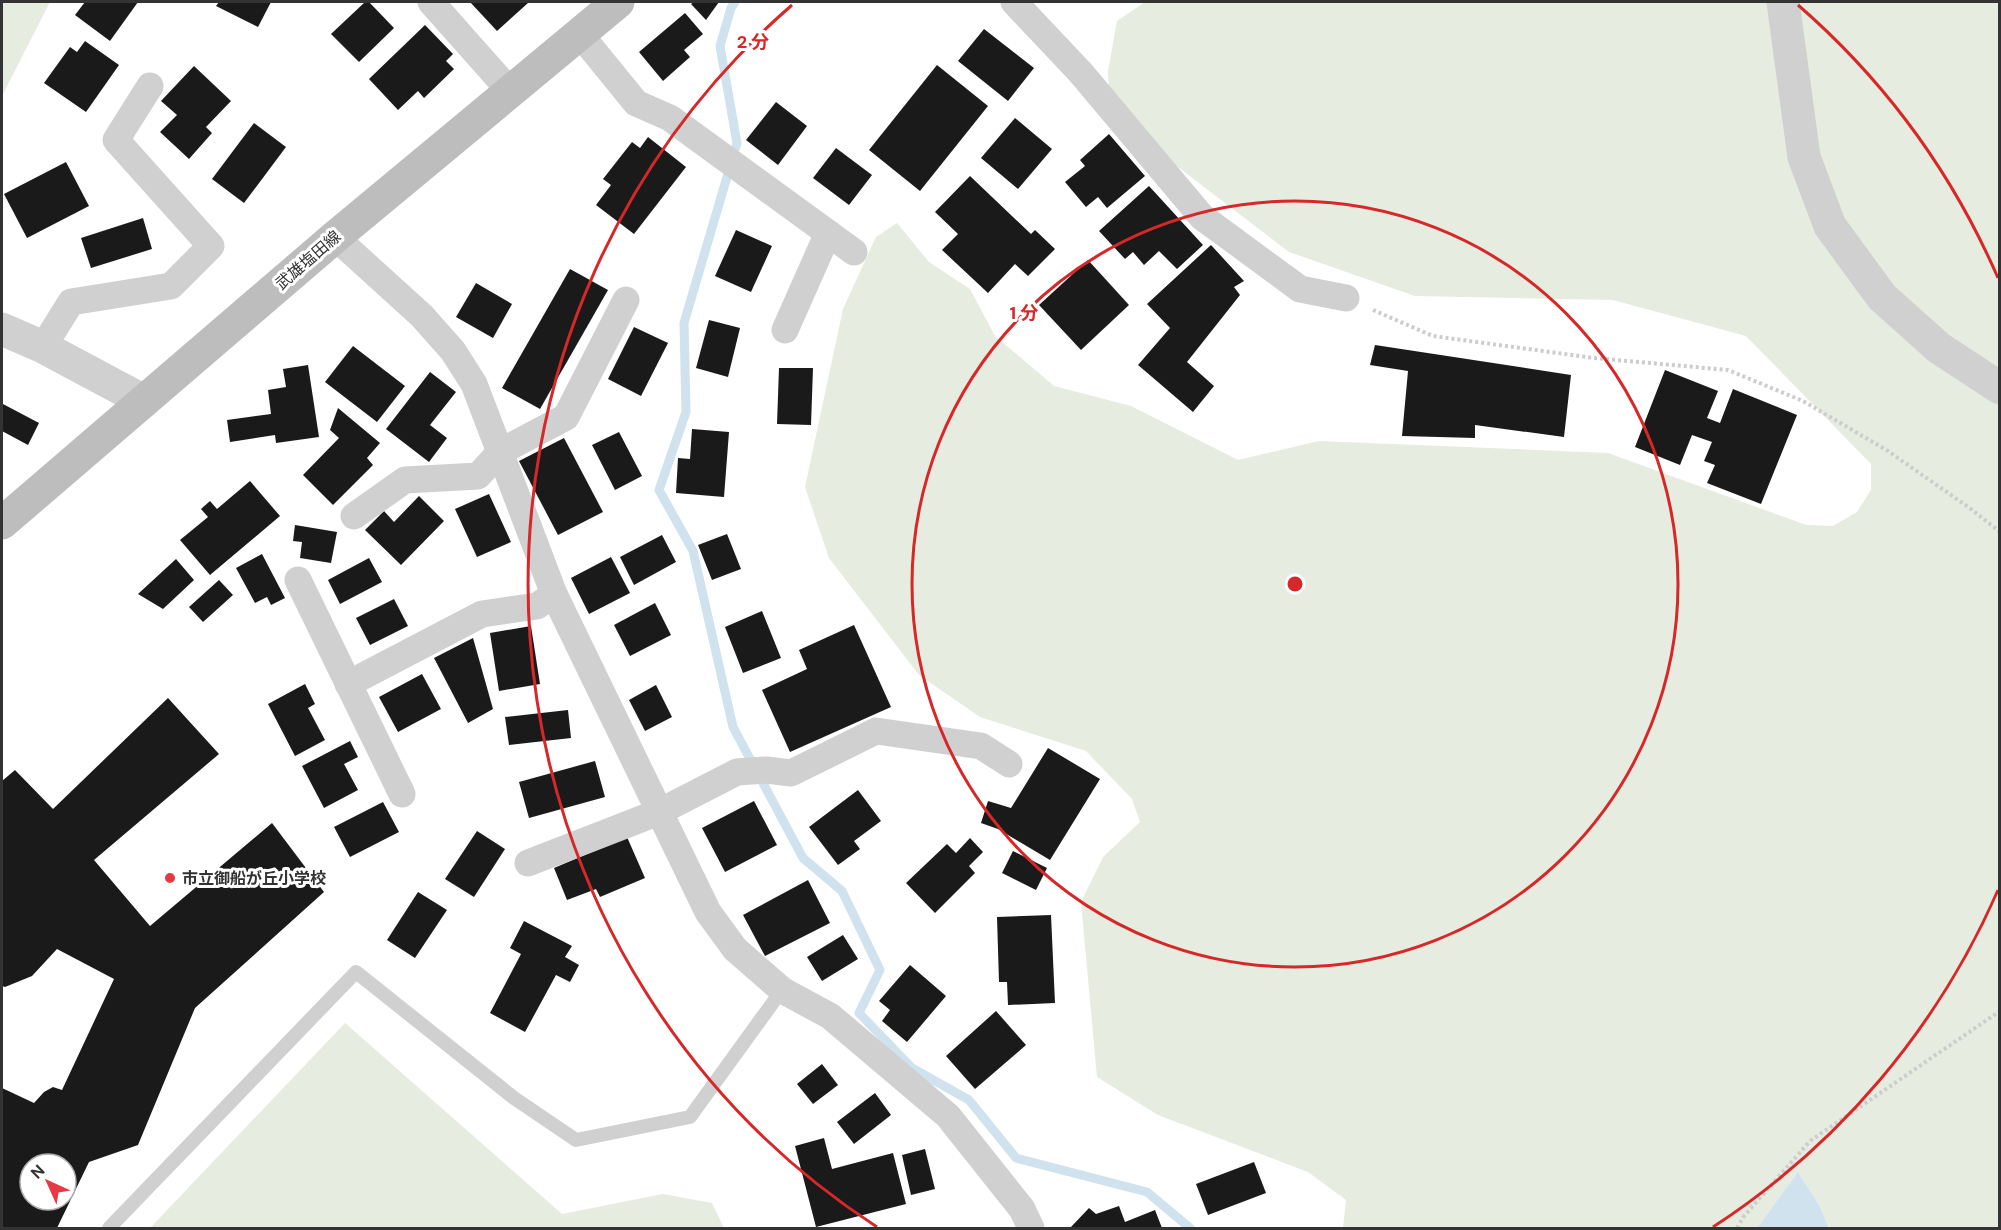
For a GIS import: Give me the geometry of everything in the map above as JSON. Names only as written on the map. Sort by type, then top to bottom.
[{"type":"main road","name":"武雄塩田線","points":[[2,523],[335,237],[618,2]]},
{"type":"street","points":[[431,2],[510,90]]},
{"type":"street","points":[[1014,2],[1081,73],[1202,217],[1300,289],[1346,298]]},
{"type":"street","points":[[1783,2],[1804,157],[1830,226],[1882,297],[1939,348],[2000,388]]},
{"type":"street","points":[[579,33],[636,104],[670,118],[854,252]]},
{"type":"street","points":[[43,347],[70,302],[171,285],[211,246],[116,140],[150,86]]},
{"type":"street","points":[[784,330],[828,233]]},
{"type":"street","points":[[335,237],[422,316],[453,351],[474,384],[554,594],[708,912],[735,949],[782,990],[830,1016],[948,1116],[1022,1209],[1031,1228]]},
{"type":"street","points":[[354,516],[405,480],[478,476],[500,452],[566,417],[626,300]]},
{"type":"street","points":[[2,330],[43,347],[144,401]]},
{"type":"street","points":[[298,580],[402,794]]},
{"type":"street","points":[[348,684],[482,614],[537,606],[554,594]]},
{"type":"street","points":[[528,863],[659,812],[737,772],[766,770],[790,773],[876,731],[981,746],[1009,764]]},
{"type":"lane","points":[[110,1228],[356,972],[514,1098],[576,1140],[690,1117],[782,990]]},
{"type":"path","points":[[1346,298],[1433,336],[1594,358],[1728,370],[1803,401],[1888,451],[2000,532]]},
{"type":"path","points":[[1737,1228],[1744,1216],[1810,1142],[2000,1011]]},
{"type":"shaded area","points":[[2,2],[50,2],[2,96]]},
{"type":"shaded area","points":[[1145,2],[1999,2],[1999,1228],[1829,1228],[1819,1205],[1798,1172],[1757,1228],[1343,1228],[1346,1200],[1308,1172],[1158,1115],[1097,1077],[1081,902],[1103,857],[1140,822],[1132,799],[1086,751],[980,717],[919,675],[829,558],[805,487],[843,309],[876,237],[897,223],[929,262],[970,289],[995,336],[1054,386],[1131,406],[1238,460],[1319,441],[1608,453],[1806,525],[1833,526],[1857,512],[1871,490],[1871,464],[1746,336],[1613,300],[1415,296],[1289,252],[1114,118],[1109,94],[1108,71],[1117,21]]},
{"type":"shaded area","points":[[345,1023],[562,1214],[663,1194],[712,1203],[724,1228],[150,1228]]},
{"type":"water","points":[[1798,1172],[1819,1205],[1829,1228],[1757,1228]]},
{"type":"building","points":[[85,2],[138,2],[110,41],[75,15]]},
{"type":"building","points":[[219,2],[271,2],[258,27],[216,6]]},
{"type":"building","points":[[365,2],[369,2],[394,28],[359,62],[331,34]]},
{"type":"building","points":[[470,2],[526,2],[528,3],[497,31]]},
{"type":"building","points":[[719,2],[706,20],[691,4]]},
{"type":"building","points":[[685,13],[703,34],[684,50],[690,57],[663,81],[639,52]]},
{"type":"building","points":[[425,25],[453,54],[446,61],[454,69],[424,98],[418,91],[398,110],[369,79]]},
{"type":"building","points":[[984,29],[1034,68],[1008,101],[958,61]]},
{"type":"building","points":[[85,41],[119,65],[86,112],[44,83],[70,47],[77,52]]},
{"type":"building","points":[[937,65],[988,106],[920,191],[869,150]]},
{"type":"building","points":[[194,66],[231,101],[206,127],[212,133],[189,159],[160,132],[177,115],[161,101]]},
{"type":"building","points":[[776,102],[807,126],[778,165],[746,140]]},
{"type":"building","points":[[1015,118],[1052,149],[1018,189],[981,158]]},
{"type":"building","points":[[254,123],[286,147],[244,203],[212,179]]},
{"type":"building","points":[[1109,134],[1145,176],[1107,208],[1098,197],[1086,207],[1065,182],[1085,166],[1080,160]]},
{"type":"building","points":[[648,137],[686,167],[634,234],[596,205],[611,185],[603,179],[632,142],[640,148]]},
{"type":"building","points":[[836,148],[872,175],[849,205],[813,178]]},
{"type":"building","points":[[66,162],[89,206],[27,238],[4,194]]},
{"type":"building","points":[[970,176],[1031,234],[1035,230],[1055,249],[1028,276],[1015,264],[988,293],[942,250],[958,234],[935,212]]},
{"type":"building","points":[[1149,186],[1203,245],[1177,269],[1159,251],[1144,265],[1133,252],[1125,259],[1099,231]]},
{"type":"building","points":[[143,218],[152,249],[91,268],[81,238]]},
{"type":"building","points":[[736,230],[772,246],[751,292],[715,276]]},
{"type":"building","points":[[1211,245],[1244,281],[1234,287],[1240,295],[1187,362],[1214,386],[1193,412],[1138,365],[1170,328],[1147,304]]},
{"type":"building","points":[[1088,260],[1129,305],[1081,350],[1039,305]]},
{"type":"building","points":[[570,269],[608,290],[540,409],[502,388]]},
{"type":"building","points":[[476,283],[512,304],[493,338],[456,317]]},
{"type":"building","points":[[709,320],[740,328],[728,377],[696,368]]},
{"type":"building","points":[[634,327],[668,343],[641,396],[608,379]]},
{"type":"building","points":[[1375,345],[1571,375],[1564,437],[1475,425],[1475,438],[1402,436],[1408,371],[1370,365]]},
{"type":"building","points":[[353,346],[405,386],[377,422],[325,382]]},
{"type":"building","points":[[308,365],[319,437],[276,443],[275,435],[230,442],[227,420],[271,414],[268,390],[286,387],[283,369]]},
{"type":"building","points":[[779,368],[813,368],[811,425],[777,424]]},
{"type":"building","points":[[1665,370],[1718,391],[1707,418],[1720,423],[1733,389],[1797,415],[1761,504],[1707,483],[1715,465],[1704,461],[1712,442],[1692,435],[1680,465],[1635,447]]},
{"type":"building","points":[[430,372],[456,392],[430,425],[447,438],[429,462],[386,429]]},
{"type":"building","points":[[3,404],[39,423],[28,445],[2,431]]},
{"type":"building","points":[[338,408],[380,443],[367,458],[373,465],[333,505],[303,475],[339,438],[330,430]]},
{"type":"building","points":[[692,429],[729,432],[724,497],[676,493],[678,458],[690,459]]},
{"type":"building","points":[[619,432],[642,476],[615,490],[592,445]]},
{"type":"building","points":[[564,438],[603,512],[558,535],[519,461]]},
{"type":"building","points":[[250,481],[280,516],[210,575],[180,540],[208,517],[201,509],[210,501],[217,509]]},
{"type":"building","points":[[489,494],[511,542],[477,557],[455,509]]},
{"type":"building","points":[[419,496],[444,521],[401,565],[365,530],[384,511],[394,522]]},
{"type":"building","points":[[295,525],[337,532],[331,563],[300,558],[302,542],[293,541]]},
{"type":"building","points":[[727,534],[741,569],[712,580],[698,545]]},
{"type":"building","points":[[662,535],[676,562],[634,585],[620,557]]},
{"type":"building","points":[[262,554],[285,598],[271,605],[267,597],[255,603],[236,568]]},
{"type":"building","points":[[611,557],[630,593],[589,614],[571,578]]},
{"type":"building","points":[[369,558],[382,582],[340,604],[328,580]]},
{"type":"building","points":[[176,559],[194,580],[163,609],[138,594]]},
{"type":"building","points":[[219,580],[233,595],[203,622],[189,607]]},
{"type":"building","points":[[394,599],[408,626],[370,645],[356,618]]},
{"type":"building","points":[[655,603],[671,635],[630,656],[614,625]]},
{"type":"building","points":[[762,611],[781,658],[743,673],[725,627]]},
{"type":"building","points":[[854,625],[891,707],[790,752],[762,690],[807,669],[799,650]]},
{"type":"building","points":[[531,626],[540,684],[499,691],[490,633]]},
{"type":"building","points":[[473,638],[493,709],[468,723],[434,658]]},
{"type":"building","points":[[422,674],[441,709],[398,732],[379,697]]},
{"type":"building","points":[[305,684],[315,704],[308,708],[325,740],[295,756],[268,704]]},
{"type":"building","points":[[656,685],[672,717],[645,731],[629,700]]},
{"type":"building","points":[[168,698],[219,754],[94,860],[150,926],[272,823],[324,892],[195,1008],[138,1145],[89,1162],[78,1185],[78,1152],[18,1152],[18,1212],[65,1212],[57,1228],[2,1228],[2,1088],[34,1103],[44,1092],[53,1087],[62,1090],[114,979],[57,949],[32,976],[5,987],[2,986],[2,781],[15,770],[53,809]]},
{"type":"building","points":[[568,710],[571,738],[509,745],[505,717]]},
{"type":"building","points":[[350,741],[358,757],[344,764],[358,790],[324,808],[302,766]]},
{"type":"building","points":[[1048,748],[1100,779],[1050,860],[998,829],[981,823],[988,801],[1011,808]]},
{"type":"building","points":[[595,761],[605,797],[529,818],[519,782]]},
{"type":"building","points":[[858,790],[881,821],[854,841],[860,849],[838,865],[809,827]]},
{"type":"building","points":[[754,801],[777,845],[725,872],[702,828]]},
{"type":"building","points":[[383,802],[399,832],[350,857],[334,827]]},
{"type":"building","points":[[477,831],[505,849],[474,897],[445,879]]},
{"type":"building","points":[[627,837],[645,878],[600,897],[596,889],[567,900],[554,868]]},
{"type":"building","points":[[970,838],[983,852],[969,866],[975,873],[935,913],[906,883],[947,844],[956,853]]},
{"type":"building","points":[[1013,851],[1047,868],[1036,890],[1002,873]]},
{"type":"building","points":[[808,880],[830,923],[765,956],[743,915]]},
{"type":"building","points":[[418,892],[447,910],[415,958],[387,940]]},
{"type":"building","points":[[1051,915],[1055,1003],[1008,1005],[1007,982],[999,982],[997,917]]},
{"type":"building","points":[[524,921],[572,946],[565,957],[579,965],[570,982],[556,975],[525,1032],[490,1013],[521,954],[510,948]]},
{"type":"building","points":[[843,935],[858,959],[822,981],[807,957]]},
{"type":"building","points":[[910,965],[946,996],[907,1042],[882,1021],[890,1010],[879,1001]]},
{"type":"building","points":[[996,1011],[1026,1045],[975,1089],[946,1056]]},
{"type":"building","points":[[822,1064],[838,1085],[813,1104],[797,1084]]},
{"type":"building","points":[[875,1093],[891,1115],[854,1144],[837,1122]]},
{"type":"building","points":[[824,1138],[832,1169],[893,1153],[906,1204],[816,1227],[795,1146]]},
{"type":"building","points":[[925,1149],[935,1189],[911,1195],[902,1155]]},
{"type":"building","points":[[1254,1162],[1266,1193],[1208,1215],[1196,1184]]},
{"type":"building","points":[[1119,1206],[1125,1222],[1155,1210],[1162,1228],[1071,1227],[1089,1208],[1096,1214]]},
{"type":"waterway","points":[[735,2],[731,8],[720,46],[737,143],[684,323],[686,412],[659,490],[693,551],[733,727],[803,858],[842,891],[880,970],[859,1013],[912,1068],[969,1100],[1016,1158],[1147,1192],[1190,1228]]},
{"type":"place","name":"市立御船が丘小学校","points":[[170,878]]}]
